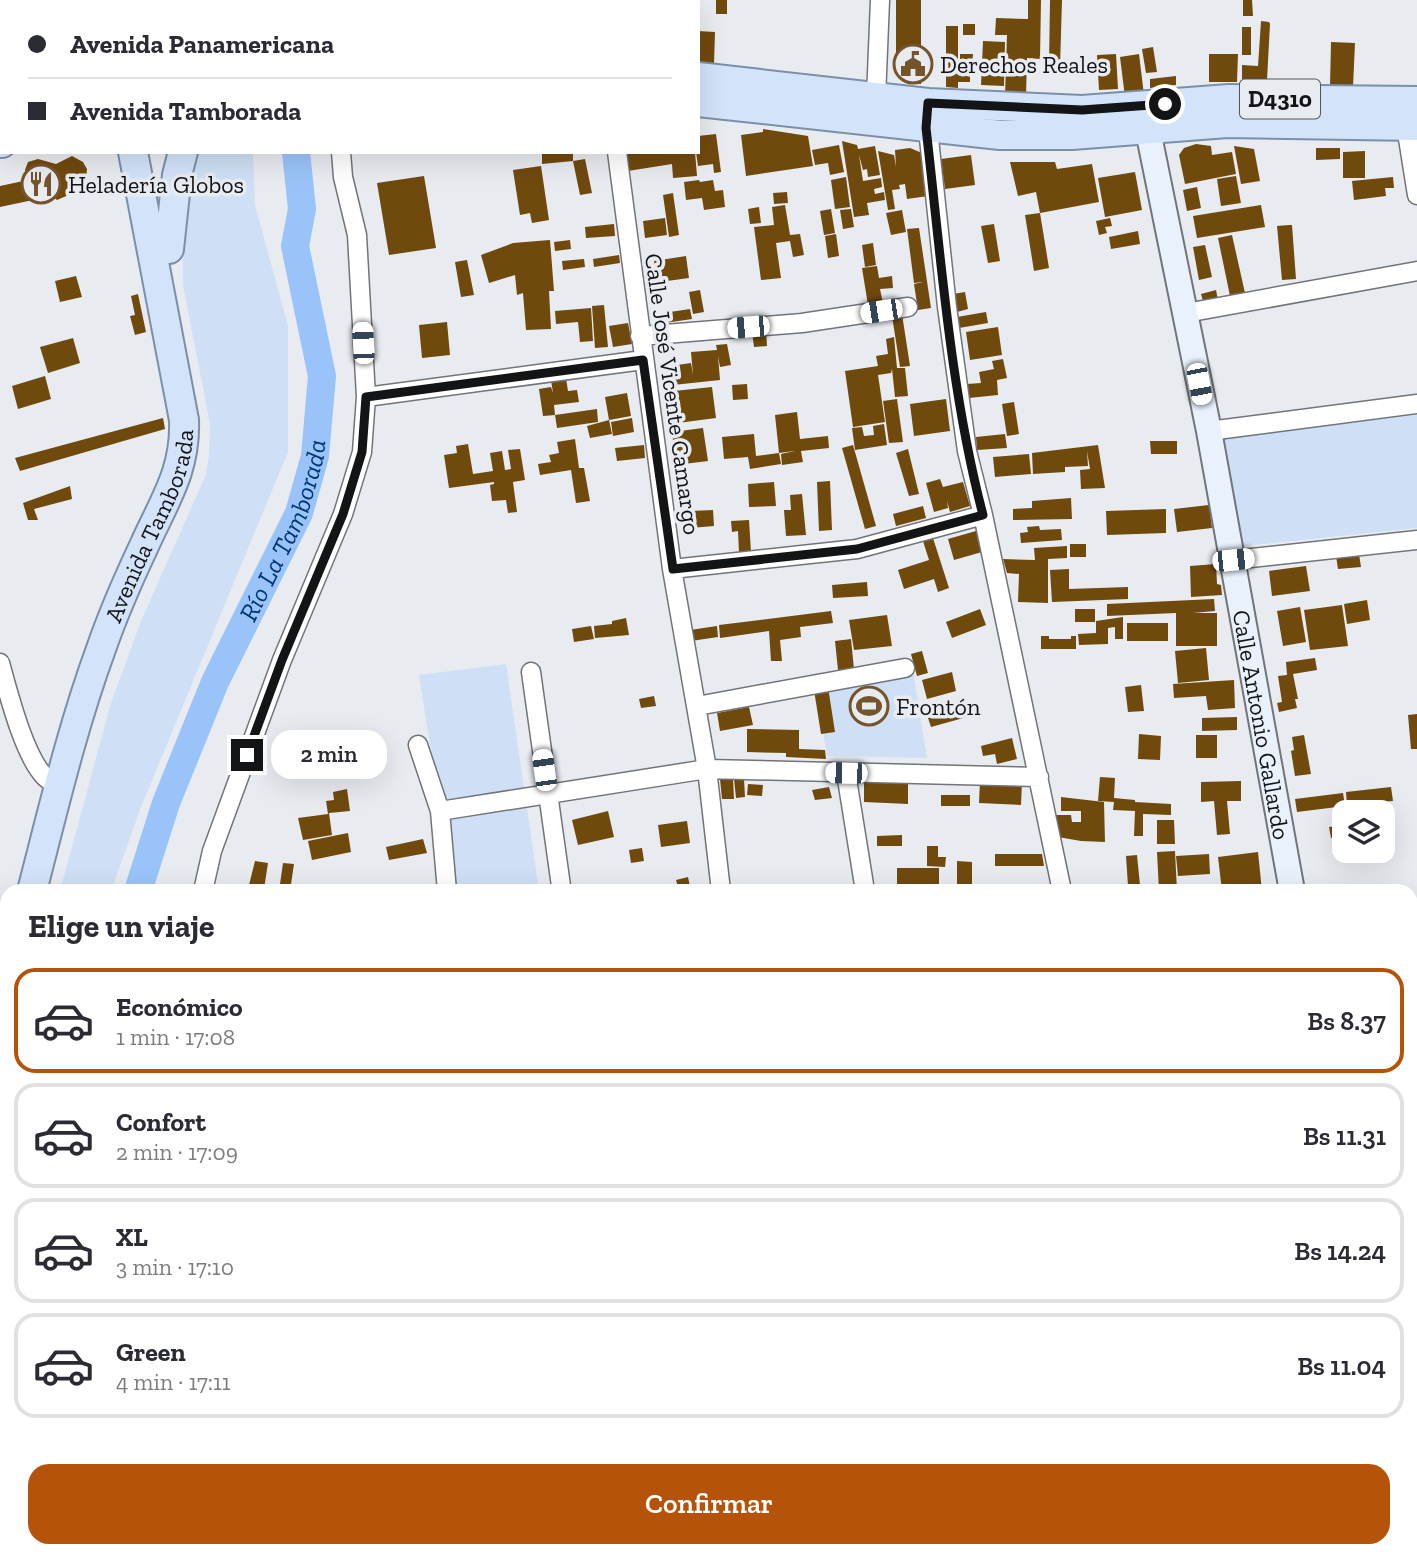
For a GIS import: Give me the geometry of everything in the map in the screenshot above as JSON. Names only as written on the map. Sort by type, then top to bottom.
[{"type":"main road","name":"D4310","points":[[700,77],[876,98],[927,116]]},
{"type":"main road","name":"D4310","points":[[700,103],[927,116],[1082,110],[1146,119],[1229,99],[1413,118]]},
{"type":"main road","name":"Calle Antonio Gallardo","points":[[1146,119],[1209,431],[1291,884]]},
{"type":"main road","name":"Avenida Tamborada","points":[[34,884],[76,722],[101,649],[126,584],[175,478],[185,444],[184,420],[133,154]]},
{"type":"main road","name":"Avenida Tamborada","points":[[53,884],[108,687],[134,614],[192,486],[201,460],[202,431],[152,154]]},
{"type":"main road","points":[[169,249],[177,175],[182,154]]},
{"type":"street","points":[[876,98],[880,0]]},
{"type":"street","points":[[927,116],[947,307],[967,451],[983,515],[1061,884]]},
{"type":"street","points":[[1413,118],[1417,195]]},
{"type":"street","points":[[205,884],[212,851],[282,660],[343,514],[362,452],[366,397],[357,235],[343,177],[341,154]]},
{"type":"street","name":"Calle José Vicente Camargo","points":[[617,154],[673,569],[707,769],[719,884]]},
{"type":"street","points":[[1186,313],[1417,271]]},
{"type":"street","points":[[640,336],[802,323],[908,307]]},
{"type":"street","points":[[366,397],[643,360]]},
{"type":"street","points":[[1209,431],[1417,404]]},
{"type":"street","points":[[673,569],[857,549],[983,515]]},
{"type":"street","points":[[1233,560],[1417,540]]},
{"type":"street","points":[[0,663],[9,697],[36,766],[46,780],[60,785]]},
{"type":"street","points":[[697,706],[905,668]]},
{"type":"street","points":[[531,672],[561,884]]},
{"type":"street","points":[[418,745],[440,811],[446,884]]},
{"type":"street","points":[[440,811],[707,769],[1039,777]]},
{"type":"street","points":[[846,773],[864,884]]},
{"type":"shaded area","points":[[195,154],[253,154],[255,205],[288,326],[288,452],[141,807],[114,884],[62,884],[111,703],[141,621],[205,477],[209,456],[210,424],[183,285],[183,234],[190,175]]},
{"type":"shaded area","points":[[1417,415],[1417,528],[1243,546],[1222,438]]},
{"type":"shaded area","points":[[506,664],[538,884],[452,884],[419,675]]},
{"type":"shaded area","name":"Frontón","points":[[913,671],[927,758],[827,756],[816,686]]},
{"type":"building","points":[[716,0],[727,0],[727,14],[716,14]]},
{"type":"building","points":[[896,0],[921,0],[921,84],[908,84],[896,71]]},
{"type":"building","points":[[1028,0],[1041,0],[1040,59],[1027,58],[1026,97],[1005,96],[1007,35],[995,35],[996,18],[1028,19]]},
{"type":"building","points":[[1050,0],[1062,0],[1060,67],[1049,66]]},
{"type":"building","points":[[1243,0],[1252,0],[1253,16],[1243,16]]},
{"type":"building","points":[[1261,21],[1270,24],[1267,80],[1242,79],[1242,65],[1258,66]]},
{"type":"building","points":[[963,24],[975,24],[975,35],[963,35]]},
{"type":"building","points":[[946,26],[958,26],[958,70],[970,70],[970,82],[958,82],[958,88],[946,87]]},
{"type":"building","points":[[1242,27],[1251,27],[1251,55],[1242,55]]},
{"type":"building","points":[[700,31],[715,32],[714,64],[700,64]]},
{"type":"building","points":[[983,41],[1005,42],[1004,86],[981,85]]},
{"type":"building","points":[[1331,42],[1355,43],[1353,87],[1330,86]]},
{"type":"building","points":[[1153,47],[1157,72],[1146,73],[1142,49]]},
{"type":"building","points":[[960,54],[973,54],[972,66],[960,66]]},
{"type":"building","points":[[1116,54],[1118,89],[1099,90],[1097,55]]},
{"type":"building","points":[[1139,54],[1144,95],[1125,97],[1120,57]]},
{"type":"building","points":[[1209,54],[1238,54],[1237,82],[1209,82]]},
{"type":"building","points":[[1176,76],[1176,85],[1150,88],[1150,79]]},
{"type":"building","points":[[763,129],[808,136],[813,166],[746,176],[741,135],[763,132]]},
{"type":"building","points":[[716,134],[721,172],[714,173],[713,164],[698,166],[696,154],[700,154],[700,136]]},
{"type":"building","points":[[842,141],[857,145],[858,149],[875,146],[880,175],[868,177],[867,169],[863,170],[859,155],[863,181],[881,178],[882,187],[874,189],[875,194],[884,192],[885,200],[867,203],[869,215],[854,217]]},
{"type":"building","points":[[1196,144],[1211,146],[1212,155],[1232,152],[1236,174],[1185,184],[1179,155],[1184,148]]},
{"type":"building","points":[[839,145],[844,172],[830,175],[828,163],[815,165],[812,150]]},
{"type":"building","points":[[1234,146],[1254,149],[1260,181],[1241,184]]},
{"type":"building","points":[[910,148],[922,153],[928,196],[907,199],[905,184],[899,185],[900,189],[892,190],[895,209],[888,210],[878,151],[894,155],[896,167],[895,150]]},
{"type":"building","points":[[1316,148],[1340,148],[1340,159],[1316,160]]},
{"type":"building","points":[[1365,151],[1365,178],[1343,178],[1343,152]]},
{"type":"building","points":[[542,154],[573,154],[573,161],[542,164]]},
{"type":"building","points":[[626,154],[695,154],[697,176],[673,178],[672,164],[628,171]]},
{"type":"building","points":[[971,155],[975,185],[945,189],[941,159]]},
{"type":"building","points":[[72,156],[83,162],[87,169],[85,192],[57,200],[52,196],[0,207],[0,186],[28,180],[25,170],[28,162],[38,159],[56,164]]},
{"type":"building","points":[[585,159],[592,193],[580,195],[573,161]]},
{"type":"building","points":[[1010,162],[1055,162],[1057,169],[1092,164],[1099,202],[1040,213],[1036,192],[1018,196]]},
{"type":"building","points":[[541,166],[549,220],[532,223],[530,213],[520,215],[513,170]]},
{"type":"building","points":[[1135,172],[1142,210],[1105,217],[1098,178]]},
{"type":"building","points":[[424,176],[436,248],[389,255],[377,183]]},
{"type":"building","points":[[1236,176],[1241,203],[1221,206],[1217,179]]},
{"type":"building","points":[[846,177],[850,207],[835,209],[831,180]]},
{"type":"building","points":[[1393,177],[1394,188],[1385,188],[1386,196],[1354,200],[1352,181]]},
{"type":"building","points":[[713,180],[715,191],[723,190],[725,207],[704,210],[702,198],[686,200],[684,182]]},
{"type":"building","points":[[1197,187],[1201,208],[1187,211],[1183,190]]},
{"type":"building","points":[[787,192],[788,203],[774,204],[773,193]]},
{"type":"building","points":[[673,193],[679,235],[669,237],[663,195]]},
{"type":"building","points":[[785,205],[790,235],[800,234],[804,255],[793,257],[790,241],[776,243],[781,278],[761,280],[754,227],[774,225],[772,207]]},
{"type":"building","points":[[1261,205],[1265,227],[1197,238],[1193,216]]},
{"type":"building","points":[[759,207],[761,223],[750,224],[748,209]]},
{"type":"building","points":[[831,209],[835,233],[824,235],[820,211]]},
{"type":"building","points":[[851,209],[854,227],[843,229],[840,210]]},
{"type":"building","points":[[902,210],[906,232],[891,235],[886,213]]},
{"type":"building","points":[[1040,213],[1049,268],[1034,271],[1025,215]]},
{"type":"building","points":[[665,218],[667,235],[645,238],[643,221]]},
{"type":"building","points":[[1110,218],[1112,226],[1105,227],[1107,233],[1099,235],[1096,221]]},
{"type":"building","points":[[614,224],[615,236],[586,238],[585,227]]},
{"type":"building","points":[[994,224],[1000,261],[988,263],[981,226]]},
{"type":"building","points":[[1292,225],[1296,279],[1282,280],[1277,226]]},
{"type":"building","points":[[919,228],[931,308],[918,310],[914,284],[923,282],[914,283],[907,229]]},
{"type":"building","points":[[1138,231],[1140,244],[1111,249],[1109,237]]},
{"type":"building","points":[[836,234],[839,256],[828,258],[825,236]]},
{"type":"building","points":[[1232,235],[1245,293],[1230,296],[1218,238]]},
{"type":"building","points":[[550,240],[554,291],[549,291],[551,329],[526,330],[523,293],[517,295],[515,275],[489,283],[481,255],[513,243]]},
{"type":"building","points":[[570,240],[571,249],[555,251],[554,242]]},
{"type":"building","points":[[873,243],[876,265],[865,267],[862,245]]},
{"type":"building","points":[[1205,245],[1212,277],[1199,280],[1193,247]]},
{"type":"building","points":[[619,255],[620,263],[594,267],[593,259]]},
{"type":"building","points":[[686,256],[689,278],[667,281],[666,276],[657,277],[654,261]]},
{"type":"building","points":[[584,259],[585,267],[563,270],[562,261]]},
{"type":"building","points":[[467,260],[474,295],[461,297],[455,262]]},
{"type":"building","points":[[877,266],[879,278],[892,276],[893,288],[880,289],[883,303],[868,305],[862,268]]},
{"type":"building","points":[[76,276],[82,297],[60,302],[55,281]]},
{"type":"building","points":[[700,290],[704,312],[693,314],[689,292]]},
{"type":"building","points":[[1216,290],[1218,300],[1203,301],[1201,294]]},
{"type":"building","points":[[965,292],[968,309],[957,312],[953,294]]},
{"type":"building","points":[[138,294],[146,332],[135,335],[130,316],[135,315],[131,296]]},
{"type":"building","points":[[604,305],[608,347],[595,348],[592,306]]},
{"type":"building","points":[[591,308],[593,341],[580,342],[578,322],[556,324],[555,311]]},
{"type":"building","points":[[690,309],[692,319],[665,323],[663,313]]},
{"type":"building","points":[[986,312],[988,323],[959,328],[957,317]]},
{"type":"building","points":[[902,314],[910,366],[900,367],[892,316]]},
{"type":"building","points":[[447,322],[450,355],[422,358],[419,325]]},
{"type":"building","points":[[628,323],[632,344],[613,347],[609,326]]},
{"type":"building","points":[[998,327],[1002,355],[970,360],[966,332]]},
{"type":"building","points":[[766,330],[767,346],[754,347],[752,332]]},
{"type":"building","points":[[894,337],[897,368],[905,368],[908,396],[895,397],[892,369],[891,373],[878,375],[885,422],[853,427],[845,371],[878,366],[876,356],[888,354],[886,339]]},
{"type":"building","points":[[73,338],[80,363],[48,373],[40,347]]},
{"type":"building","points":[[727,344],[731,365],[720,367],[718,356],[720,380],[673,385],[670,366],[691,363],[693,375],[691,352],[717,350],[716,345]]},
{"type":"building","points":[[1003,359],[1007,378],[997,380],[998,395],[969,398],[967,384],[981,383],[979,372],[994,369],[992,361]]},
{"type":"building","points":[[45,376],[51,399],[18,409],[12,386]]},
{"type":"building","points":[[566,378],[568,391],[577,390],[579,402],[554,405],[555,415],[543,416],[539,389],[551,387],[553,393],[551,380]]},
{"type":"building","points":[[747,384],[748,399],[733,400],[732,385]]},
{"type":"building","points":[[712,387],[716,418],[678,423],[674,391]]},
{"type":"building","points":[[627,393],[631,416],[609,420],[605,397]]},
{"type":"building","points":[[897,399],[903,442],[889,443],[883,401]]},
{"type":"building","points":[[946,399],[950,431],[914,436],[910,404]]},
{"type":"building","points":[[1014,402],[1019,434],[1007,436],[1002,404]]},
{"type":"building","points":[[597,409],[598,422],[557,428],[555,415]]},
{"type":"building","points":[[797,412],[800,439],[828,436],[829,448],[801,451],[803,462],[782,465],[781,454],[795,451],[779,453],[775,415]]},
{"type":"building","points":[[163,418],[165,429],[20,471],[15,458]]},
{"type":"building","points":[[632,418],[634,432],[613,436],[611,422]]},
{"type":"building","points":[[609,420],[612,434],[590,438],[587,426]]},
{"type":"building","points":[[884,424],[887,445],[855,450],[852,428],[862,427],[864,436],[874,435],[873,426]]},
{"type":"building","points":[[703,428],[708,461],[676,465],[672,432]]},
{"type":"building","points":[[754,434],[756,456],[779,453],[781,464],[750,469],[748,457],[724,459],[722,437]]},
{"type":"building","points":[[1005,434],[1007,448],[977,450],[976,437]]},
{"type":"building","points":[[575,439],[579,468],[584,468],[590,501],[576,503],[571,470],[540,475],[538,464],[551,462],[549,455],[559,453],[557,442]]},
{"type":"building","points":[[1150,441],[1177,441],[1177,454],[1151,454]]},
{"type":"building","points":[[468,444],[473,474],[493,471],[490,453],[502,451],[505,470],[511,469],[508,450],[520,449],[525,480],[513,482],[517,512],[508,513],[506,500],[492,501],[490,485],[494,482],[449,488],[444,455],[457,453],[456,446]]},
{"type":"building","points":[[644,445],[645,458],[617,461],[615,448]]},
{"type":"building","points":[[853,445],[876,526],[865,529],[842,448]]},
{"type":"building","points":[[1098,445],[1105,488],[1081,489],[1080,470],[1090,469],[1087,451],[1088,466],[1065,467],[1065,472],[1033,474],[1032,453]]},
{"type":"building","points":[[908,449],[919,494],[909,496],[896,453]]},
{"type":"building","points":[[1029,454],[1031,474],[995,477],[993,457]]},
{"type":"building","points":[[940,479],[943,487],[963,482],[970,506],[950,512],[947,501],[948,508],[934,512],[926,483]]},
{"type":"building","points":[[830,481],[832,530],[819,531],[817,482]]},
{"type":"building","points":[[774,482],[776,506],[749,507],[748,484]]},
{"type":"building","points":[[70,486],[72,499],[34,509],[38,520],[28,520],[23,503]]},
{"type":"building","points":[[802,494],[806,535],[786,536],[784,510],[791,510],[790,495]]},
{"type":"building","points":[[1071,498],[1072,519],[1013,520],[1013,509],[1032,508],[1032,501]]},
{"type":"building","points":[[1209,505],[1212,528],[1177,532],[1174,509]]},
{"type":"building","points":[[923,506],[926,518],[896,526],[893,514]]},
{"type":"building","points":[[1166,509],[1166,533],[1107,535],[1106,511]]},
{"type":"building","points":[[713,510],[714,526],[691,528],[690,511]]},
{"type":"building","points":[[749,520],[751,552],[739,553],[738,531],[732,532],[731,521]]},
{"type":"building","points":[[1039,526],[1040,530],[1061,529],[1062,540],[1021,543],[1020,533],[1028,532],[1027,527]]},
{"type":"building","points":[[976,531],[982,552],[954,560],[948,539]]},
{"type":"building","points":[[932,535],[949,588],[938,592],[934,579],[904,589],[898,570],[929,560],[922,538]]},
{"type":"building","points":[[1070,544],[1086,544],[1086,557],[1070,557]]},
{"type":"building","points":[[1067,546],[1067,558],[1048,559],[1048,603],[1018,602],[1019,574],[1007,573],[1003,559],[1035,560],[1034,548]]},
{"type":"building","points":[[1359,554],[1361,567],[1338,569],[1336,556]]},
{"type":"building","points":[[1216,564],[1217,584],[1221,585],[1222,595],[1191,597],[1190,566]]},
{"type":"building","points":[[1306,566],[1310,591],[1272,596],[1269,571]]},
{"type":"building","points":[[1069,569],[1069,589],[1128,587],[1128,599],[1052,602],[1050,570]]},
{"type":"building","points":[[867,582],[868,596],[833,598],[832,585]]},
{"type":"building","points":[[1214,599],[1215,611],[1193,613],[1217,613],[1217,646],[1176,646],[1176,613],[1107,616],[1107,604]]},
{"type":"building","points":[[1367,600],[1370,620],[1347,624],[1344,604]]},
{"type":"building","points":[[1342,605],[1348,646],[1310,650],[1304,610]]},
{"type":"building","points":[[1300,607],[1306,642],[1283,646],[1277,611]]},
{"type":"building","points":[[980,609],[986,625],[952,638],[946,622]]},
{"type":"building","points":[[1075,609],[1095,609],[1095,622],[1075,622]]},
{"type":"building","points":[[831,611],[833,623],[800,627],[801,637],[780,640],[782,661],[771,661],[769,631],[720,638],[719,625]]},
{"type":"building","points":[[887,615],[892,646],[854,650],[849,620]]},
{"type":"building","points":[[1123,617],[1123,639],[1115,639],[1115,627],[1108,628],[1108,644],[1079,645],[1078,634],[1096,633],[1096,621]]},
{"type":"building","points":[[626,618],[629,635],[595,638],[594,626],[612,624],[612,621]]},
{"type":"building","points":[[1127,623],[1168,623],[1168,641],[1127,641]]},
{"type":"building","points":[[591,626],[594,639],[574,642],[572,629]]},
{"type":"building","points":[[717,626],[718,637],[691,641],[690,630]]},
{"type":"building","points":[[1041,636],[1049,636],[1049,639],[1071,639],[1071,636],[1076,636],[1076,649],[1041,649]]},
{"type":"building","points":[[851,639],[854,669],[838,670],[835,641]]},
{"type":"building","points":[[1206,648],[1209,680],[1178,683],[1175,651]]},
{"type":"building","points":[[922,651],[928,673],[917,676],[911,654]]},
{"type":"building","points":[[1315,658],[1317,670],[1293,674],[1297,708],[1279,712],[1277,703],[1282,702],[1278,676],[1287,675],[1286,662]]},
{"type":"building","points":[[952,672],[956,691],[927,699],[922,680]]},
{"type":"building","points":[[1234,680],[1235,708],[1208,710],[1206,696],[1174,698],[1173,684]]},
{"type":"building","points":[[1141,685],[1144,711],[1128,712],[1125,687]]},
{"type":"building","points":[[828,687],[835,732],[821,734],[814,690]]},
{"type":"building","points":[[654,696],[656,706],[641,708],[639,699]]},
{"type":"building","points":[[964,704],[967,717],[931,727],[927,715]]},
{"type":"building","points":[[749,707],[753,725],[720,731],[717,713]]},
{"type":"building","points":[[1417,714],[1417,749],[1411,749],[1408,715]]},
{"type":"building","points":[[1237,717],[1237,730],[1202,731],[1202,718]]},
{"type":"building","points":[[747,729],[799,730],[799,749],[825,750],[826,759],[786,757],[786,753],[747,752]]},
{"type":"building","points":[[1139,734],[1161,736],[1160,760],[1138,759]]},
{"type":"building","points":[[1196,735],[1217,735],[1217,758],[1196,758]]},
{"type":"building","points":[[1304,735],[1311,774],[1295,776],[1292,737]]},
{"type":"building","points":[[1012,738],[1017,759],[997,764],[995,754],[983,756],[981,746]]},
{"type":"building","points":[[1100,777],[1115,778],[1114,798],[1171,804],[1171,815],[1143,814],[1143,836],[1134,836],[1135,811],[1113,810],[1114,802],[1098,801]]},
{"type":"building","points":[[733,778],[734,799],[722,799],[720,779]]},
{"type":"building","points":[[734,779],[744,779],[745,797],[736,798]]},
{"type":"building","points":[[980,780],[1022,782],[1021,805],[979,803]]},
{"type":"building","points":[[864,781],[908,782],[908,804],[864,802]]},
{"type":"building","points":[[1241,781],[1241,801],[1227,801],[1230,834],[1217,835],[1214,801],[1201,802],[1201,782]]},
{"type":"building","points":[[748,784],[763,785],[762,796],[747,795]]},
{"type":"building","points":[[829,787],[832,798],[815,800],[812,790]]},
{"type":"building","points":[[1391,787],[1393,800],[1347,800],[1346,792]]},
{"type":"building","points":[[347,789],[350,811],[329,813],[332,835],[303,840],[298,818],[328,814],[326,801],[334,800],[333,792]]},
{"type":"building","points":[[1343,793],[1344,800],[1332,800],[1332,808],[1297,812],[1295,799]]},
{"type":"building","points":[[941,795],[970,795],[970,806],[941,806]]},
{"type":"building","points":[[1061,797],[1104,802],[1105,842],[1058,837],[1053,815],[1071,815],[1072,822],[1081,822],[1081,811],[1061,811]]},
{"type":"building","points":[[608,811],[614,837],[578,845],[572,820]]},
{"type":"building","points":[[1157,820],[1174,820],[1175,844],[1157,844]]},
{"type":"building","points":[[687,821],[690,843],[661,847],[658,825]]},
{"type":"building","points":[[348,833],[351,852],[312,860],[308,841]]},
{"type":"building","points":[[902,835],[902,846],[877,846],[877,836]]},
{"type":"building","points":[[423,839],[427,853],[389,860],[386,847]]},
{"type":"building","points":[[927,846],[938,846],[938,857],[946,857],[945,867],[927,866]]},
{"type":"building","points":[[642,848],[644,861],[631,863],[629,850]]},
{"type":"building","points":[[1175,851],[1177,884],[1159,884],[1157,852]]},
{"type":"building","points":[[1258,852],[1261,884],[1221,884],[1218,857]]},
{"type":"building","points":[[995,854],[1042,854],[1044,866],[995,866]]},
{"type":"building","points":[[1209,854],[1210,874],[1178,876],[1176,856]]},
{"type":"building","points":[[1137,855],[1140,884],[1128,884],[1126,856]]},
{"type":"building","points":[[255,861],[268,863],[265,884],[249,884]]},
{"type":"building","points":[[957,861],[972,862],[972,884],[957,884]]},
{"type":"building","points":[[283,863],[294,864],[291,884],[280,884]]},
{"type":"building","points":[[897,868],[939,868],[939,884],[897,884]]},
{"type":"building","points":[[688,877],[690,884],[677,884],[676,880]]},
{"type":"waterway","name":"Río La Tamborada","points":[[140,884],[166,803],[215,682],[299,513],[315,456],[322,376],[295,246],[302,209],[296,154]]},
{"type":"place","name":"Derechos Reales","points":[[913,64]]},
{"type":"place","name":"Heladería Globos","points":[[41,184]]},
{"type":"place","name":"Frontón","points":[[869,706]]},
{"type":"route","points":[[247,755],[282,660],[343,514],[362,452],[366,397],[643,360],[673,569],[857,549],[983,515],[967,451],[947,307],[926,128],[928,103],[1082,110],[1165,104]]}]
